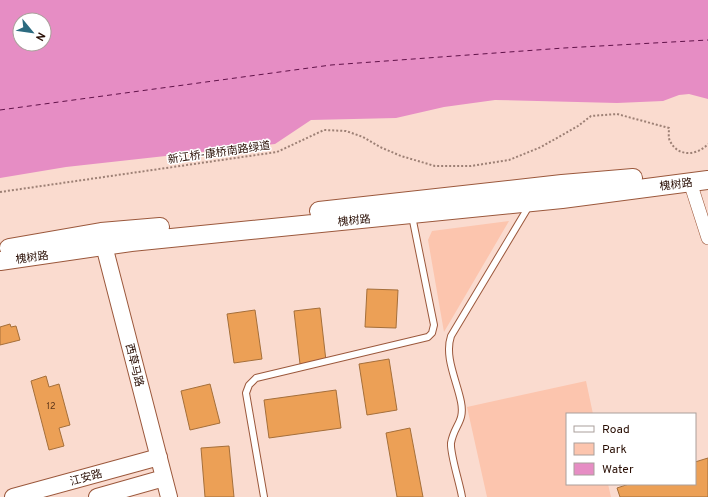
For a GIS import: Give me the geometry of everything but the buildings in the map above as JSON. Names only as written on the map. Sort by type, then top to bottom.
[{"type":"main road","name":"槐树路","points":[[0,261],[103,239],[240,220],[562,184],[708,173]]},
{"type":"main road","name":"槐树路","points":[[0,249],[531,203],[699,181]]},
{"type":"street","points":[[699,181],[708,238]]},
{"type":"street","name":"西草马路","points":[[103,239],[169,497]]},
{"type":"street","name":"江安路","points":[[13,497],[159,457]]},
{"type":"street","name":"江安路","points":[[97,497],[164,478]]},
{"type":"lane","points":[[462,497],[451,444],[453,434],[462,417],[461,403],[448,347],[451,336],[531,203]]},
{"type":"lane","points":[[264,497],[246,393],[249,385],[256,378],[428,337],[432,333],[434,325],[412,214]]},
{"type":"path","name":"新江桥-康桥南路绿道","points":[[0,192],[277,152],[324,130],[346,132],[363,137],[380,147],[401,156],[435,166],[471,166],[509,160],[541,147],[578,126],[591,116],[617,114],[669,128],[670,141],[679,150],[686,153],[702,150],[708,144]]},
{"type":"green space","points":[[509,221],[444,332],[428,240],[432,231]]},
{"type":"green space","points":[[586,381],[593,413],[566,413],[566,485],[608,485],[611,497],[487,497],[467,407]]},
{"type":"water","points":[[0,0],[708,0],[708,99],[689,94],[679,95],[663,101],[617,103],[495,100],[444,107],[396,118],[311,120],[275,144],[66,167],[0,178]]},
{"type":"ferry route","points":[[0,110],[331,65],[564,48],[708,40]]}]
